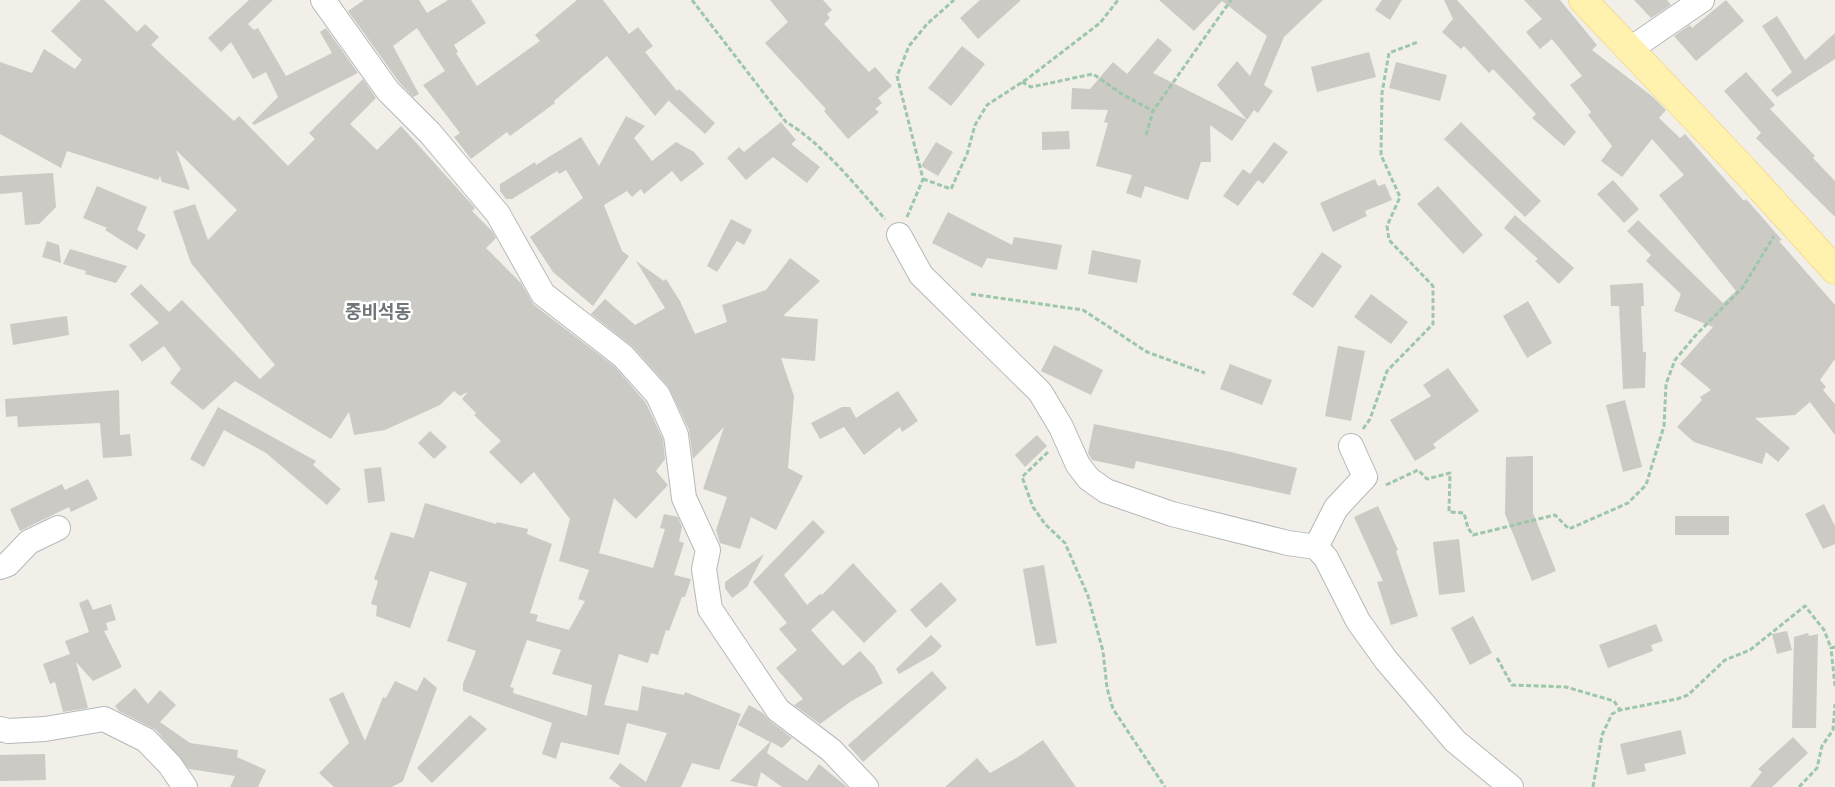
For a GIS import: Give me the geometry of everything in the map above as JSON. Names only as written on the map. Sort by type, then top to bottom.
[{"type":"main road","points":[[1584,0],[1835,270]]},
{"type":"street","points":[[323,0],[388,91],[430,133],[498,214],[543,294],[623,356],[658,394],[676,435],[684,498],[708,550],[704,569],[710,609],[778,710],[831,750],[866,787]]},
{"type":"street","points":[[1629,50],[1702,0]]},
{"type":"street","points":[[899,235],[921,275],[1040,392],[1065,436],[1078,465],[1089,479],[1106,491],[1172,514],[1316,547],[1326,558],[1358,621],[1386,660],[1455,741],[1511,787]]},
{"type":"street","points":[[1316,547],[1336,508],[1365,477],[1350,446]]},
{"type":"street","points":[[0,567],[8,564],[29,542],[58,528]]},
{"type":"street","points":[[0,728],[8,731],[45,729],[104,719],[146,740],[170,765],[185,787]]},
{"type":"path","points":[[692,0],[786,122],[800,130],[842,172],[899,235],[923,179],[897,76],[909,46],[927,24],[954,0]]},
{"type":"path","points":[[923,179],[951,189],[967,154],[975,125],[987,106],[1100,23],[1118,0]]},
{"type":"path","points":[[1146,135],[1154,110],[1231,0]]},
{"type":"path","points":[[1350,446],[1370,419],[1387,371],[1432,324],[1433,286],[1388,240],[1387,226],[1400,197],[1381,155],[1382,93],[1389,53],[1418,42]]},
{"type":"path","points":[[1022,82],[1031,87],[1093,74],[1122,94],[1154,110]]},
{"type":"path","points":[[1382,486],[1418,470],[1426,479],[1450,474],[1449,512],[1464,513],[1468,528],[1473,535],[1555,516],[1569,529],[1628,504],[1646,485],[1655,460],[1664,426],[1666,384],[1675,360],[1695,336],[1743,287],[1786,216]]},
{"type":"path","points":[[936,290],[951,289],[997,299],[1055,304],[1083,310],[1147,352],[1205,373]]},
{"type":"path","points":[[1065,436],[1022,477],[1033,507],[1045,524],[1065,542],[1088,596],[1103,651],[1107,688],[1113,709],[1164,787]]},
{"type":"path","points":[[1594,787],[1605,726],[1612,714],[1620,710],[1677,700],[1688,695],[1725,660],[1750,650],[1805,606],[1824,630],[1833,647],[1835,686]]},
{"type":"path","points":[[1497,658],[1512,685],[1566,687],[1614,701],[1620,710]]},
{"type":"path","points":[[1799,787],[1817,768],[1822,746],[1832,730],[1835,704]]},
{"type":"building","points":[[81,0],[104,0],[137,32],[145,24],[159,37],[151,45],[234,121],[239,116],[288,166],[315,139],[309,133],[363,79],[376,98],[350,124],[377,150],[401,126],[475,208],[472,211],[492,231],[496,238],[486,248],[521,283],[534,305],[614,366],[646,403],[663,439],[665,459],[656,471],[668,485],[636,519],[614,498],[599,553],[653,568],[665,529],[660,528],[664,514],[678,517],[682,527],[679,541],[684,543],[674,575],[691,579],[669,631],[666,630],[658,655],[651,653],[648,663],[619,654],[604,705],[638,711],[642,686],[684,695],[685,692],[741,714],[719,770],[692,763],[681,787],[621,787],[609,778],[620,763],[646,782],[667,733],[627,723],[619,755],[561,742],[556,759],[542,754],[552,723],[463,691],[463,684],[476,651],[447,641],[467,583],[430,571],[410,628],[376,616],[377,606],[371,604],[378,581],[374,579],[391,532],[414,538],[425,503],[496,524],[497,522],[528,529],[527,534],[552,544],[530,613],[538,615],[536,621],[569,630],[585,601],[578,599],[589,570],[559,561],[570,519],[534,472],[521,484],[489,452],[501,441],[474,415],[476,413],[462,399],[468,392],[460,396],[454,391],[440,405],[385,430],[354,435],[349,412],[331,439],[235,381],[203,410],[170,383],[181,369],[164,346],[142,362],[129,345],[159,323],[130,294],[141,284],[169,312],[182,300],[260,379],[275,365],[191,263],[173,211],[195,204],[208,240],[237,210],[176,150],[190,190],[162,182],[160,176],[158,180],[67,151],[61,168],[0,134],[0,62],[32,73],[44,49],[75,69],[82,60],[51,31]],"holes":[[[527,640],[561,650],[552,674],[592,685],[587,716],[513,693],[514,688],[510,687]]]},
{"type":"building","points":[[249,0],[273,0],[248,24],[254,30],[258,28],[286,76],[332,53],[320,32],[326,28],[358,73],[254,125],[252,123],[278,97],[266,72],[253,79],[231,42],[221,52],[208,38]]},
{"type":"building","points":[[364,0],[419,0],[427,13],[448,0],[471,0],[486,23],[454,45],[458,52],[456,53],[477,86],[540,41],[535,35],[577,0],[603,0],[629,34],[638,27],[653,46],[645,52],[677,91],[679,89],[715,123],[705,134],[669,101],[671,98],[655,116],[607,56],[554,101],[555,103],[510,136],[507,132],[471,159],[454,137],[460,133],[423,85],[445,71],[417,28],[393,46],[419,94],[413,97],[399,82],[348,11]]},
{"type":"building","points":[[770,0],[823,0],[832,10],[827,14],[830,18],[824,24],[869,72],[875,67],[892,86],[878,98],[882,103],[875,109],[879,112],[848,139],[824,111],[826,109],[765,43],[788,22]]},
{"type":"building","points":[[980,0],[1021,0],[978,39],[960,18]]},
{"type":"building","points":[[1159,0],[1323,0],[1284,37],[1264,85],[1273,91],[1258,113],[1254,110],[1247,120],[1217,85],[1237,61],[1250,76],[1267,36],[1222,1],[1194,31]]},
{"type":"building","points":[[1382,0],[1402,0],[1390,20],[1375,10]]},
{"type":"building","points":[[1444,0],[1457,0],[1576,132],[1564,146],[1532,118],[1536,114],[1493,69],[1489,73],[1464,46],[1461,49],[1442,32],[1453,19]]},
{"type":"building","points":[[1524,0],[1560,0],[1597,45],[1592,50],[1653,97],[1666,110],[1659,118],[1680,138],[1685,134],[1744,201],[1746,199],[1782,240],[1779,241],[1835,305],[1835,359],[1820,380],[1826,387],[1823,390],[1835,404],[1835,435],[1810,402],[1795,415],[1755,418],[1790,448],[1778,462],[1766,452],[1762,464],[1694,442],[1677,427],[1702,400],[1700,397],[1711,390],[1680,364],[1713,327],[1674,311],[1681,294],[1646,261],[1651,255],[1627,231],[1638,220],[1723,303],[1736,291],[1659,195],[1684,175],[1652,139],[1622,177],[1601,161],[1612,146],[1588,115],[1591,112],[1570,85],[1582,76],[1552,39],[1540,49],[1526,32],[1542,19]]},
{"type":"building","points":[[1634,0],[1667,0],[1671,5],[1651,18]]},
{"type":"building","points":[[1726,0],[1744,21],[1696,61],[1674,36],[1690,25],[1692,28]]},
{"type":"building","points":[[1777,16],[1805,60],[1835,33],[1835,59],[1777,97],[1771,90],[1792,72],[1762,26]]},
{"type":"building","points":[[1158,38],[1172,50],[1153,73],[1247,120],[1232,141],[1210,125],[1211,162],[1201,162],[1188,200],[1145,186],[1141,198],[1126,193],[1132,175],[1096,166],[1108,123],[1104,122],[1108,110],[1071,109],[1072,88],[1090,89],[1113,62],[1127,74]]},
{"type":"building","points":[[962,46],[985,64],[951,106],[928,88]]},
{"type":"building","points":[[1369,52],[1376,77],[1317,92],[1311,67]]},
{"type":"building","points":[[1396,62],[1447,75],[1440,101],[1389,88]]},
{"type":"building","points":[[1746,72],[1775,105],[1770,109],[1815,156],[1813,158],[1835,181],[1835,217],[1756,138],[1761,133],[1724,91]]},
{"type":"building","points":[[626,116],[645,126],[634,138],[652,161],[676,142],[694,152],[704,164],[681,182],[672,171],[644,194],[641,189],[632,197],[627,191],[604,205],[622,251],[629,256],[593,306],[553,272],[530,237],[583,198],[566,170],[559,174],[557,171],[512,199],[506,199],[500,191],[500,184],[535,162],[536,165],[581,137],[599,166]]},
{"type":"building","points":[[781,122],[796,140],[791,144],[820,167],[807,183],[773,157],[746,180],[727,158],[739,147],[744,152]]},
{"type":"building","points":[[1461,122],[1541,201],[1525,217],[1444,139]]},
{"type":"building","points":[[1069,131],[1070,149],[1042,150],[1042,132]]},
{"type":"building","points":[[936,142],[953,152],[938,176],[921,166]]},
{"type":"building","points":[[1274,142],[1288,152],[1263,184],[1258,180],[1238,206],[1223,196],[1243,169],[1250,174]]},
{"type":"building","points":[[53,173],[56,207],[39,224],[25,225],[22,192],[0,194],[0,176]]},
{"type":"building","points":[[1375,179],[1378,186],[1385,184],[1392,200],[1365,211],[1367,216],[1333,232],[1320,203]]},
{"type":"building","points":[[1613,180],[1639,209],[1624,223],[1597,194]]},
{"type":"building","points":[[97,186],[147,207],[137,230],[146,235],[137,250],[105,230],[107,228],[83,218]]},
{"type":"building","points":[[1438,186],[1483,235],[1463,254],[1417,204]]},
{"type":"building","points":[[948,212],[1012,245],[1014,237],[1062,245],[1057,270],[987,258],[982,268],[932,243]]},
{"type":"building","points":[[1515,215],[1574,268],[1559,284],[1535,261],[1538,259],[1504,228]]},
{"type":"building","points":[[731,219],[752,230],[744,245],[737,241],[717,272],[707,266]]},
{"type":"building","points":[[47,241],[59,245],[61,263],[42,257]]},
{"type":"building","points":[[70,249],[127,266],[116,283],[85,274],[86,271],[63,264]]},
{"type":"building","points":[[1092,250],[1141,260],[1137,283],[1088,274]]},
{"type":"building","points":[[1322,252],[1342,266],[1313,308],[1292,294]]},
{"type":"building","points":[[790,258],[820,281],[783,316],[818,319],[815,361],[781,358],[794,396],[788,468],[803,476],[776,530],[751,517],[740,549],[720,543],[716,530],[727,497],[703,489],[724,427],[693,459],[689,430],[668,386],[633,347],[591,314],[605,299],[635,325],[665,308],[636,261],[664,281],[666,279],[680,301],[695,334],[727,322],[722,305],[766,290]]},
{"type":"building","points":[[1643,283],[1644,306],[1641,306],[1643,352],[1646,352],[1645,388],[1623,389],[1619,306],[1611,306],[1610,285]]},
{"type":"building","points":[[1371,294],[1408,322],[1391,344],[1354,317]]},
{"type":"building","points":[[1528,301],[1552,343],[1527,358],[1503,316]]},
{"type":"building","points":[[67,316],[69,335],[13,345],[10,324]]},
{"type":"building","points":[[1054,345],[1103,370],[1091,395],[1041,371]]},
{"type":"building","points":[[1338,346],[1365,351],[1351,421],[1325,416]]},
{"type":"building","points":[[1230,364],[1272,380],[1262,405],[1220,389]]},
{"type":"building","points":[[1448,368],[1479,411],[1433,444],[1436,448],[1415,461],[1390,420],[1431,396],[1423,385]]},
{"type":"building","points":[[119,390],[120,435],[130,434],[132,456],[103,458],[100,423],[18,427],[17,416],[6,417],[5,399]]},
{"type":"building","points":[[898,391],[918,421],[902,432],[900,427],[864,455],[844,427],[820,439],[811,423],[842,407],[850,407],[856,418]]},
{"type":"building","points":[[1625,400],[1642,467],[1623,472],[1606,405]]},
{"type":"building","points":[[218,407],[316,461],[313,465],[341,489],[327,505],[266,453],[224,430],[204,467],[190,459]]},
{"type":"building","points":[[1094,424],[1231,452],[1297,468],[1290,495],[1136,461],[1134,469],[1092,460],[1088,453]]},
{"type":"building","points":[[430,431],[447,447],[434,459],[418,443]]},
{"type":"building","points":[[1037,435],[1047,446],[1025,467],[1015,455]]},
{"type":"building","points":[[1533,456],[1533,513],[1556,571],[1532,581],[1505,514],[1506,457]]},
{"type":"building","points":[[381,467],[385,501],[368,503],[364,469]]},
{"type":"building","points":[[88,479],[98,499],[71,512],[69,507],[20,531],[10,509],[62,484],[65,490]]},
{"type":"building","points":[[1824,504],[1835,526],[1835,544],[1823,549],[1805,514]]},
{"type":"building","points":[[1378,506],[1398,550],[1396,551],[1418,616],[1391,625],[1377,582],[1383,581],[1354,517]]},
{"type":"building","points":[[1675,516],[1729,516],[1729,535],[1675,535]]},
{"type":"building","points":[[813,520],[825,532],[784,575],[807,605],[820,594],[822,595],[853,563],[897,611],[864,643],[833,610],[811,630],[843,666],[860,651],[874,666],[883,683],[850,702],[820,724],[794,705],[803,699],[776,668],[797,650],[779,629],[787,623],[753,582]]},
{"type":"building","points":[[1459,539],[1465,592],[1439,595],[1433,542]]},
{"type":"building","points":[[764,554],[747,587],[732,598],[725,588],[725,582]]},
{"type":"building","points":[[1044,565],[1057,643],[1036,646],[1023,569]]},
{"type":"building","points":[[941,582],[957,600],[926,628],[910,610]]},
{"type":"building","points":[[88,599],[93,610],[111,604],[116,620],[106,623],[108,630],[104,631],[122,667],[93,681],[76,662],[88,708],[63,712],[55,682],[50,684],[43,664],[70,654],[65,641],[89,632],[79,603]]},
{"type":"building","points":[[1473,616],[1492,653],[1470,665],[1451,628]]},
{"type":"building","points":[[1656,624],[1663,641],[1651,645],[1653,651],[1608,668],[1599,645]]},
{"type":"building","points":[[1787,631],[1792,650],[1777,654],[1772,634]]},
{"type":"building","points":[[1808,633],[1809,636],[1818,634],[1816,728],[1792,728],[1794,637]]},
{"type":"building","points":[[931,635],[942,646],[934,654],[899,674],[896,669]]},
{"type":"building","points":[[932,671],[947,688],[863,762],[848,745]]},
{"type":"building","points":[[424,677],[437,688],[403,781],[392,787],[334,787],[319,773],[349,743],[329,699],[343,692],[365,741],[383,697],[386,698],[395,681],[417,691]]},
{"type":"building","points":[[135,688],[148,704],[160,690],[176,705],[160,722],[190,743],[238,750],[237,757],[266,770],[258,787],[230,787],[235,776],[189,769],[156,730],[119,711],[115,706]]},
{"type":"building","points":[[749,705],[763,713],[792,738],[782,748],[771,742],[767,753],[807,781],[819,764],[847,787],[782,787],[761,772],[757,787],[730,781],[770,742],[738,725]]},
{"type":"building","points":[[470,715],[487,729],[432,783],[417,768]]},
{"type":"building","points":[[1681,730],[1686,754],[1644,764],[1646,771],[1627,775],[1620,744]]},
{"type":"building","points":[[1793,737],[1808,753],[1772,787],[1750,787],[1762,772],[1758,769]]},
{"type":"building","points":[[1043,740],[1076,787],[945,787],[977,758],[990,773]]},
{"type":"building","points":[[45,754],[46,780],[0,781],[0,755]]},
{"type":"district","name":"중비석동","points":[[378,311]]}]
